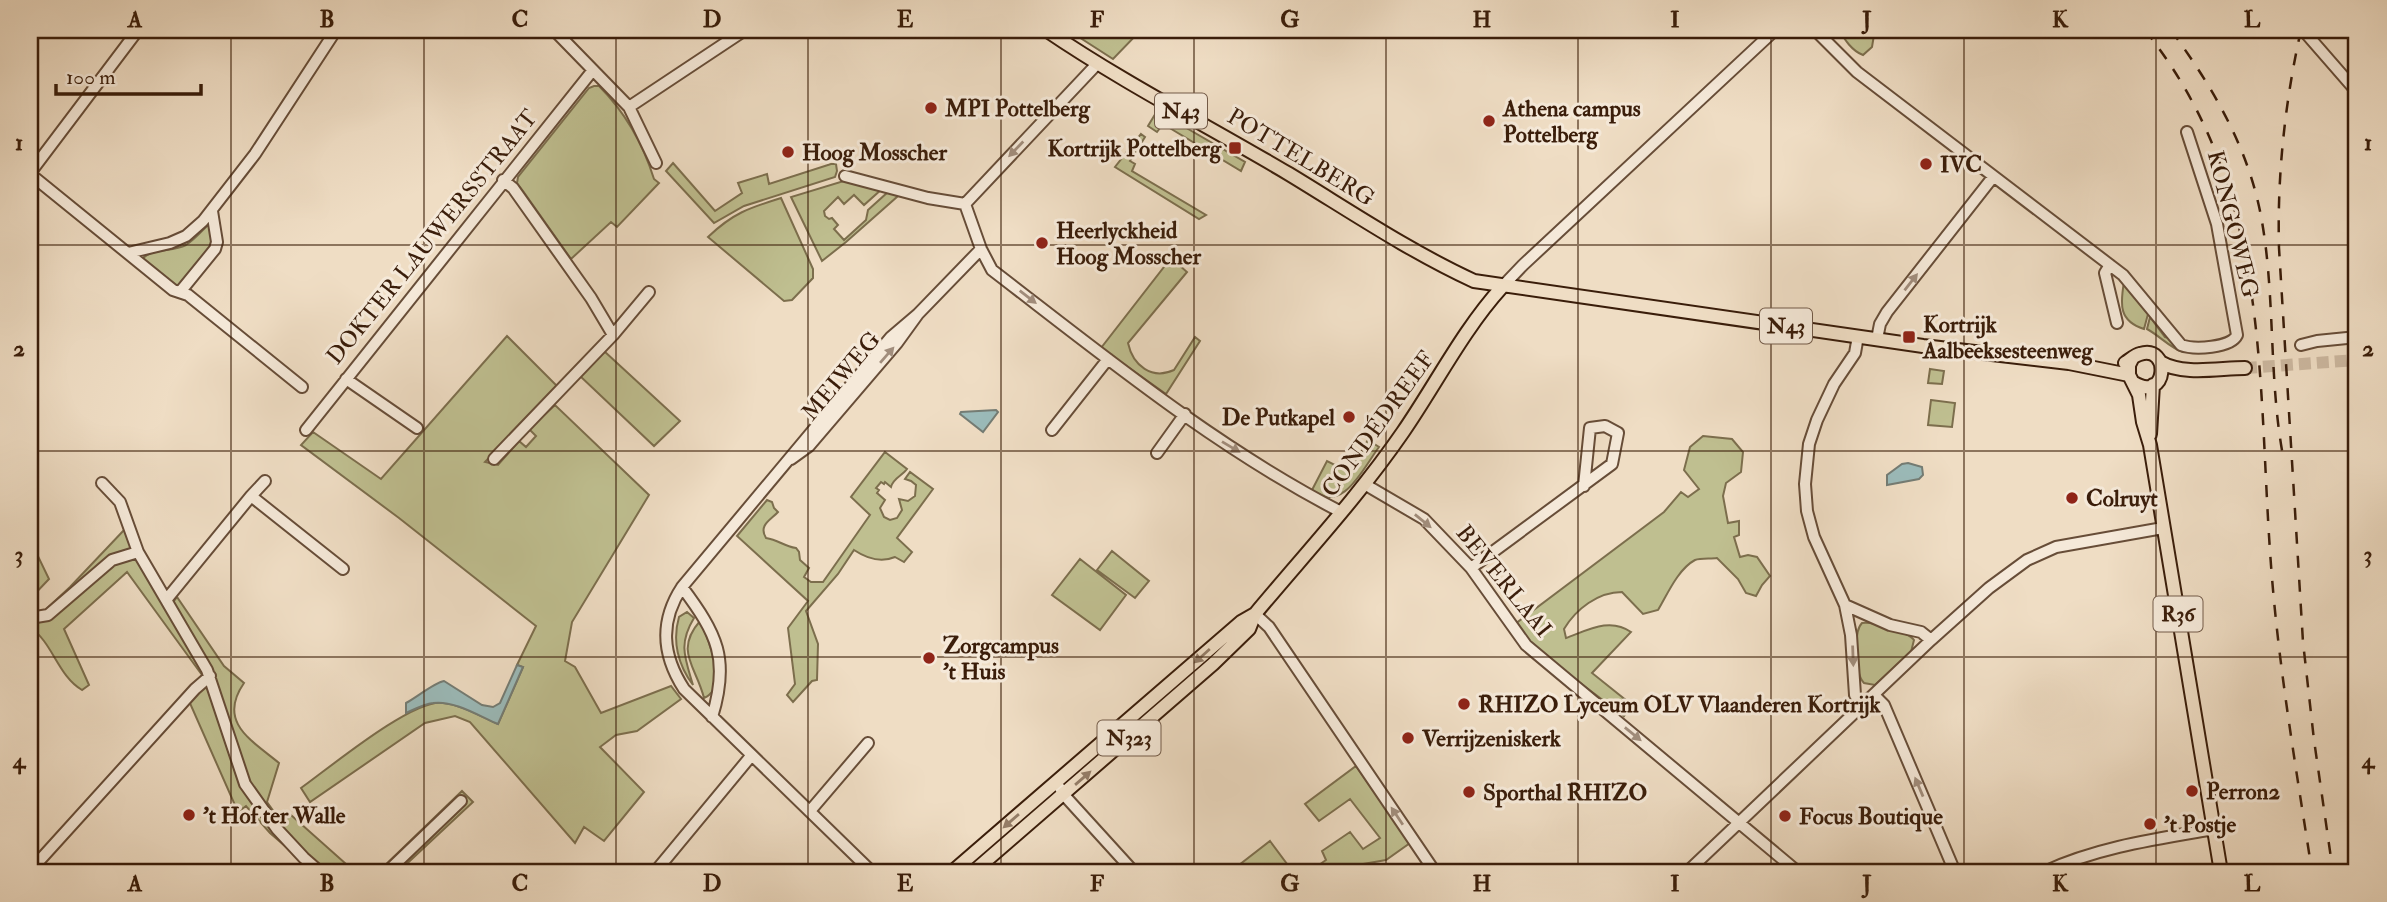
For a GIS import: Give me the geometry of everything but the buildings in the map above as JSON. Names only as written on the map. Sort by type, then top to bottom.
[{"type":"main road","name":"POTTELBERG","points":[[1046,30],[1097,64],[1192,117],[1419,254],[1474,281],[1502,287]]},
{"type":"main road","name":"N43","points":[[1502,287],[2069,363],[2117,364],[2132,359]]},
{"type":"main road","name":"CONDÉDREEF","points":[[973,872],[1213,664],[1249,629],[1255,614],[1366,485],[1484,307],[1502,287]]},
{"type":"main road","points":[[2131,379],[2143,387],[2157,382],[2245,371],[2171,367],[2147,353],[2132,359]]},
{"type":"main road","name":"R36","points":[[2132,359],[2129,365],[2131,379],[2139,395],[2150,444],[2221,872]]},
{"type":"main road","name":"R36","points":[[2150,444],[2157,382],[2162,372],[2160,362]]},
{"type":"main road","name":"N43","points":[[2069,363],[2131,379]]},
{"type":"main road","name":"CONDÉDREEF","points":[[953,872],[1241,622],[1255,614]]},
{"type":"street","points":[[138,30],[30,173],[173,290],[188,295],[302,387]]},
{"type":"street","points":[[128,253],[170,243],[186,236],[212,211],[260,147],[336,30]]},
{"type":"street","points":[[554,30],[629,107],[656,163]]},
{"type":"street","points":[[629,107],[745,30]]},
{"type":"street","points":[[1502,287],[1775,30]]},
{"type":"street","points":[[1815,30],[1857,72],[2110,265],[2105,273],[2117,323]]},
{"type":"street","points":[[2303,30],[2357,92]]},
{"type":"street","points":[[965,204],[1097,64]]},
{"type":"street","name":"DOKTER LAUWERSSTRAAT","points":[[306,430],[503,180],[593,71]]},
{"type":"street","points":[[2348,81],[2357,71]]},
{"type":"street","name":"KONGOWEG","points":[[2110,265],[2134,287],[2183,346],[2229,344],[2236,338],[2237,327],[2217,224],[2187,132]]},
{"type":"street","points":[[845,176],[929,198],[965,204]]},
{"type":"street","points":[[1877,339],[1880,324],[1887,312],[1993,177]]},
{"type":"street","points":[[503,180],[513,188],[613,335]]},
{"type":"street","points":[[965,204],[981,249],[992,270],[1221,441],[1341,512]]},
{"type":"street","points":[[180,292],[215,249],[217,242],[212,211]]},
{"type":"street","name":"MEIWEG","points":[[872,872],[684,689],[670,663],[666,647],[667,625],[670,609],[682,587],[791,459],[809,446],[897,343],[918,314],[981,249]]},
{"type":"street","points":[[494,459],[613,335],[649,292]]},
{"type":"street","points":[[1858,336],[1855,353],[1834,384],[1809,444],[1805,498],[1818,550],[1845,605],[1852,644],[1854,695],[1862,706]]},
{"type":"street","points":[[2301,345],[2357,337]]},
{"type":"street","points":[[1052,430],[1108,359]]},
{"type":"street","points":[[346,379],[417,428]]},
{"type":"street","points":[[1157,453],[1185,414]]},
{"type":"street","points":[[1471,569],[1584,486],[1612,464],[1618,433],[1605,426],[1590,428],[1584,486]]},
{"type":"street","points":[[166,600],[265,481]]},
{"type":"street","points":[[102,483],[120,502],[138,552],[210,676],[245,784],[277,829],[303,858],[320,872]]},
{"type":"street","name":"BEVERLAAI","points":[[1366,485],[1424,519],[1471,569],[1526,645],[1798,872]]},
{"type":"street","points":[[251,496],[343,569]]},
{"type":"street","points":[[1687,872],[1931,640],[1989,588],[2036,554],[2066,545],[2163,528]]},
{"type":"street","points":[[30,614],[36,617],[48,615],[112,560],[138,552]]},
{"type":"street","points":[[682,587],[706,618],[717,646],[721,676],[712,717]]},
{"type":"street","points":[[1845,605],[1890,625],[1921,632],[1931,640]]},
{"type":"street","points":[[1255,614],[1269,627],[1435,872]]},
{"type":"street","points":[[30,871],[195,688],[210,676]]},
{"type":"street","points":[[1874,695],[1884,705],[1955,872]]},
{"type":"street","points":[[810,811],[868,743]]},
{"type":"street","points":[[655,872],[751,756]]},
{"type":"street","points":[[1057,782],[1064,795],[1134,872]]},
{"type":"street","points":[[387,872],[461,801]]},
{"type":"street","points":[[2044,872],[2118,846],[2214,829]]},
{"type":"green space","points":[[1068,30],[1141,30],[1113,59]]},
{"type":"green space","points":[[1839,30],[1857,30],[1874,35],[1872,47],[1863,55],[1859,53],[1849,45]]},
{"type":"green space","points":[[599,86],[625,118],[639,141],[654,179],[659,183],[617,227],[611,222],[571,259],[517,183],[518,177],[589,88]]},
{"type":"green space","points":[[1157,111],[1245,162],[1241,171],[1163,124],[1157,132],[1148,126]]},
{"type":"green space","points":[[1141,134],[1145,137],[1130,161],[1135,164],[1132,171],[1206,215],[1199,219],[1115,167]]},
{"type":"green space","points":[[673,163],[715,211],[742,193],[738,183],[767,174],[769,184],[831,164],[836,164],[837,171],[835,177],[744,206],[714,223],[666,171]]},
{"type":"green space","points":[[847,180],[883,188],[864,205],[854,195],[844,204],[838,197],[824,211],[825,216],[832,218],[838,225],[834,229],[844,240],[866,220],[868,210],[888,192],[898,196],[822,261],[791,197]]},
{"type":"green space","points":[[781,198],[813,269],[813,278],[792,300],[784,301],[708,237],[742,212]]},
{"type":"green space","points":[[210,226],[213,244],[178,288],[143,258],[152,253],[186,245]]},
{"type":"green space","points":[[1171,258],[1187,272],[1128,343],[1134,358],[1145,369],[1166,373],[1174,370],[1195,337],[1200,341],[1166,394],[1101,348]]},
{"type":"green space","points":[[2124,282],[2148,314],[2144,329],[2130,322],[2123,311]]},
{"type":"green space","points":[[2150,317],[2165,337],[2183,352],[2147,329]]},
{"type":"green space","points":[[507,336],[557,386],[485,462],[498,465],[519,441],[526,447],[536,436],[529,429],[555,405],[649,495],[572,622],[565,661],[575,667],[601,713],[671,686],[681,699],[637,731],[616,735],[600,747],[644,792],[604,841],[584,827],[575,843],[470,722],[455,716],[425,723],[310,802],[301,788],[392,723],[429,704],[457,706],[498,724],[523,667],[517,665],[536,626],[301,445],[313,432],[381,479]]},
{"type":"green space","points":[[604,351],[680,421],[654,446],[580,376]]},
{"type":"green space","points":[[1930,369],[1944,371],[1942,384],[1928,383]]},
{"type":"green space","points":[[1931,400],[1955,403],[1952,427],[1928,425]]},
{"type":"green space","points":[[1703,436],[1732,439],[1743,452],[1741,472],[1726,483],[1723,496],[1728,523],[1739,521],[1739,535],[1734,537],[1740,557],[1757,557],[1770,576],[1756,596],[1746,593],[1738,579],[1717,558],[1697,559],[1678,576],[1658,610],[1643,614],[1622,592],[1596,598],[1575,615],[1564,629],[1566,638],[1607,625],[1615,625],[1631,632],[1592,673],[1632,705],[1624,716],[1535,649],[1515,624],[1664,512],[1681,492],[1688,497],[1699,489],[1684,470],[1690,447]]},
{"type":"green space","points":[[1368,440],[1379,447],[1351,486],[1333,497],[1323,496],[1312,490],[1327,461],[1349,472]]},
{"type":"green space","points":[[885,452],[907,469],[891,487],[881,482],[876,488],[879,490],[877,493],[885,500],[880,508],[884,517],[890,520],[897,518],[902,510],[899,499],[908,501],[915,496],[916,485],[905,479],[910,472],[933,489],[897,538],[912,552],[904,562],[895,557],[874,559],[854,550],[838,574],[806,611],[818,644],[817,680],[812,681],[793,702],[787,695],[795,684],[788,628],[808,601],[737,536],[767,500],[772,502],[778,512],[764,526],[766,538],[796,548],[800,560],[809,568],[804,577],[811,582],[823,582],[870,515],[851,497]]},
{"type":"green space","points":[[30,529],[34,548],[49,579],[30,599]]},
{"type":"green space","points":[[125,529],[168,609],[177,597],[224,666],[244,683],[234,709],[236,719],[249,738],[279,763],[267,802],[282,823],[291,815],[355,872],[315,872],[270,833],[246,806],[238,812],[189,701],[205,686],[216,683],[212,673],[202,675],[127,572],[64,629],[89,685],[82,690],[67,677],[44,642],[30,627],[30,608],[40,614],[43,612]]},
{"type":"green space","points":[[1112,551],[1149,581],[1135,598],[1097,570]]},
{"type":"green space","points":[[1080,559],[1126,595],[1100,630],[1052,595]]},
{"type":"green space","points":[[687,612],[694,618],[686,636],[684,651],[693,685],[680,661],[676,644],[679,617]]},
{"type":"green space","points":[[700,621],[708,639],[716,674],[711,693],[704,698],[688,650],[692,632]]},
{"type":"green space","points":[[1862,623],[1890,628],[1914,640],[1911,652],[1875,685],[1864,683],[1857,662],[1857,635]]},
{"type":"green space","points":[[1356,766],[1410,843],[1386,860],[1330,872],[1309,872],[1326,860],[1322,851],[1350,832],[1363,849],[1380,838],[1350,799],[1319,821],[1305,804]]},
{"type":"green space","points":[[462,791],[473,802],[398,872],[378,872]]},
{"type":"green space","points":[[1270,841],[1293,872],[1230,872]]},
{"type":"water","points":[[961,412],[998,412],[983,432],[960,414]]},
{"type":"water","points":[[1902,464],[1922,467],[1923,475],[1919,479],[1887,485],[1887,475]]},
{"type":"water","points":[[517,665],[523,667],[498,724],[466,709],[441,703],[426,704],[406,713],[406,703],[444,681],[482,705],[493,707],[500,703]]},
{"type":"tunnel","points":[[2245,368],[2357,360]]},
{"type":"railway","points":[[2145,30],[2187,92],[2217,157],[2238,224],[2251,292],[2259,362],[2272,578],[2280,652],[2312,872]]},
{"type":"railway","points":[[2171,30],[2200,72],[2225,116],[2254,186],[2265,241],[2275,395],[2283,456]]},
{"type":"railway","points":[[2301,30],[2283,139],[2279,248],[2303,642],[2333,872]]},
{"type":"place","name":"MPI Pottelberg","points":[[931,108]]},
{"type":"place","name":"Athena campus Pottelberg","points":[[1489,121]]},
{"type":"place","name":"Kortrijk Pottelberg","points":[[1235,148]]},
{"type":"place","name":"Hoog Mosscher","points":[[788,152]]},
{"type":"place","name":"IVC","points":[[1926,164]]},
{"type":"place","name":"Heerlyckheid Hoog Mosscher","points":[[1042,243]]},
{"type":"place","name":"Kortrijk Aalbeeksesteenweg","points":[[1909,337]]},
{"type":"place","name":"De Putkapel","points":[[1349,417]]},
{"type":"place","name":"Colruyt","points":[[2072,498]]},
{"type":"place","name":"Zorgcampus 't Huis","points":[[929,658]]},
{"type":"place","name":"RHIZO Lyceum OLV Vlaanderen Kortrijk","points":[[1464,704]]},
{"type":"place","name":"Verrijzeniskerk","points":[[1408,738]]},
{"type":"place","name":"Perron2","points":[[2192,791]]},
{"type":"place","name":"Sporthal RHIZO","points":[[1469,792]]},
{"type":"place","name":"'t Hof ter Walle","points":[[189,815]]},
{"type":"place","name":"Focus Boutique","points":[[1785,816]]},
{"type":"place","name":"'t Postje","points":[[2150,824]]}]
